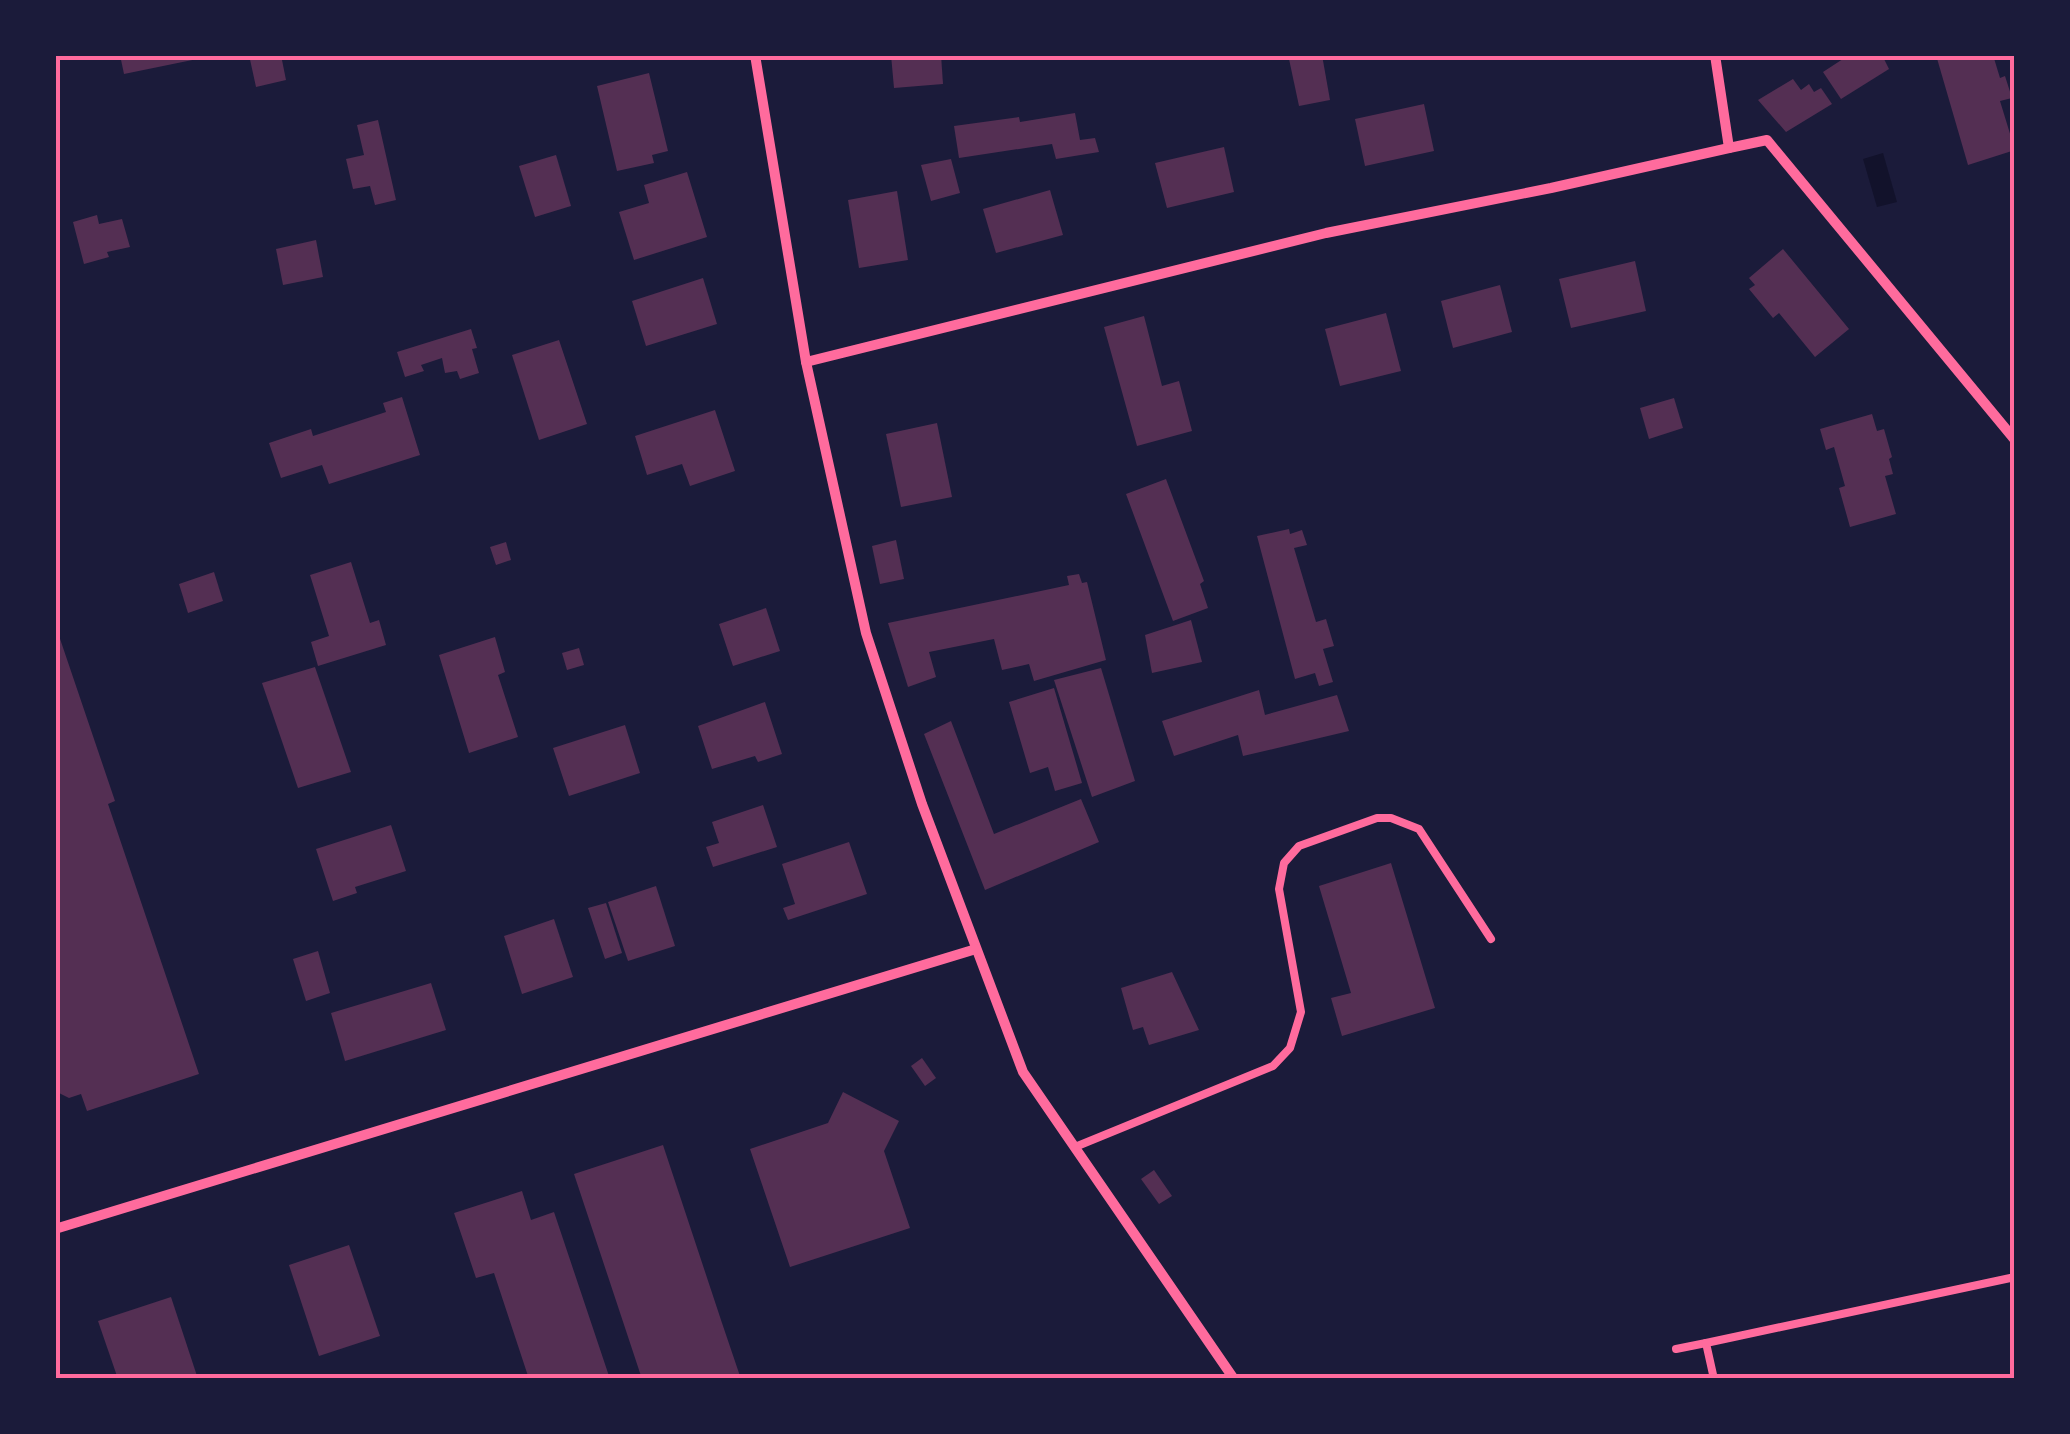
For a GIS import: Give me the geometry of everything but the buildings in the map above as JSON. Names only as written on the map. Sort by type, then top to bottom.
[{"type":"street","points":[[755,55],[806,362],[866,632],[922,804],[1023,1072],[1234,1379]]},
{"type":"street","points":[[1715,55],[1729,148]]},
{"type":"street","points":[[806,362],[1326,233],[1767,140],[2015,440]]},
{"type":"street","points":[[55,1229],[976,949]]},
{"type":"lane","points":[[1075,1147],[1273,1066],[1290,1048],[1300,1012],[1279,889],[1284,863],[1299,846],[1378,818],[1391,818],[1419,830],[1491,939]]},
{"type":"lane","points":[[1676,1349],[2015,1278]]},
{"type":"lane","points":[[1706,1343],[1714,1379]]},
{"type":"shaded area","points":[[1883,153],[1897,202],[1877,207],[1863,159]]}]
